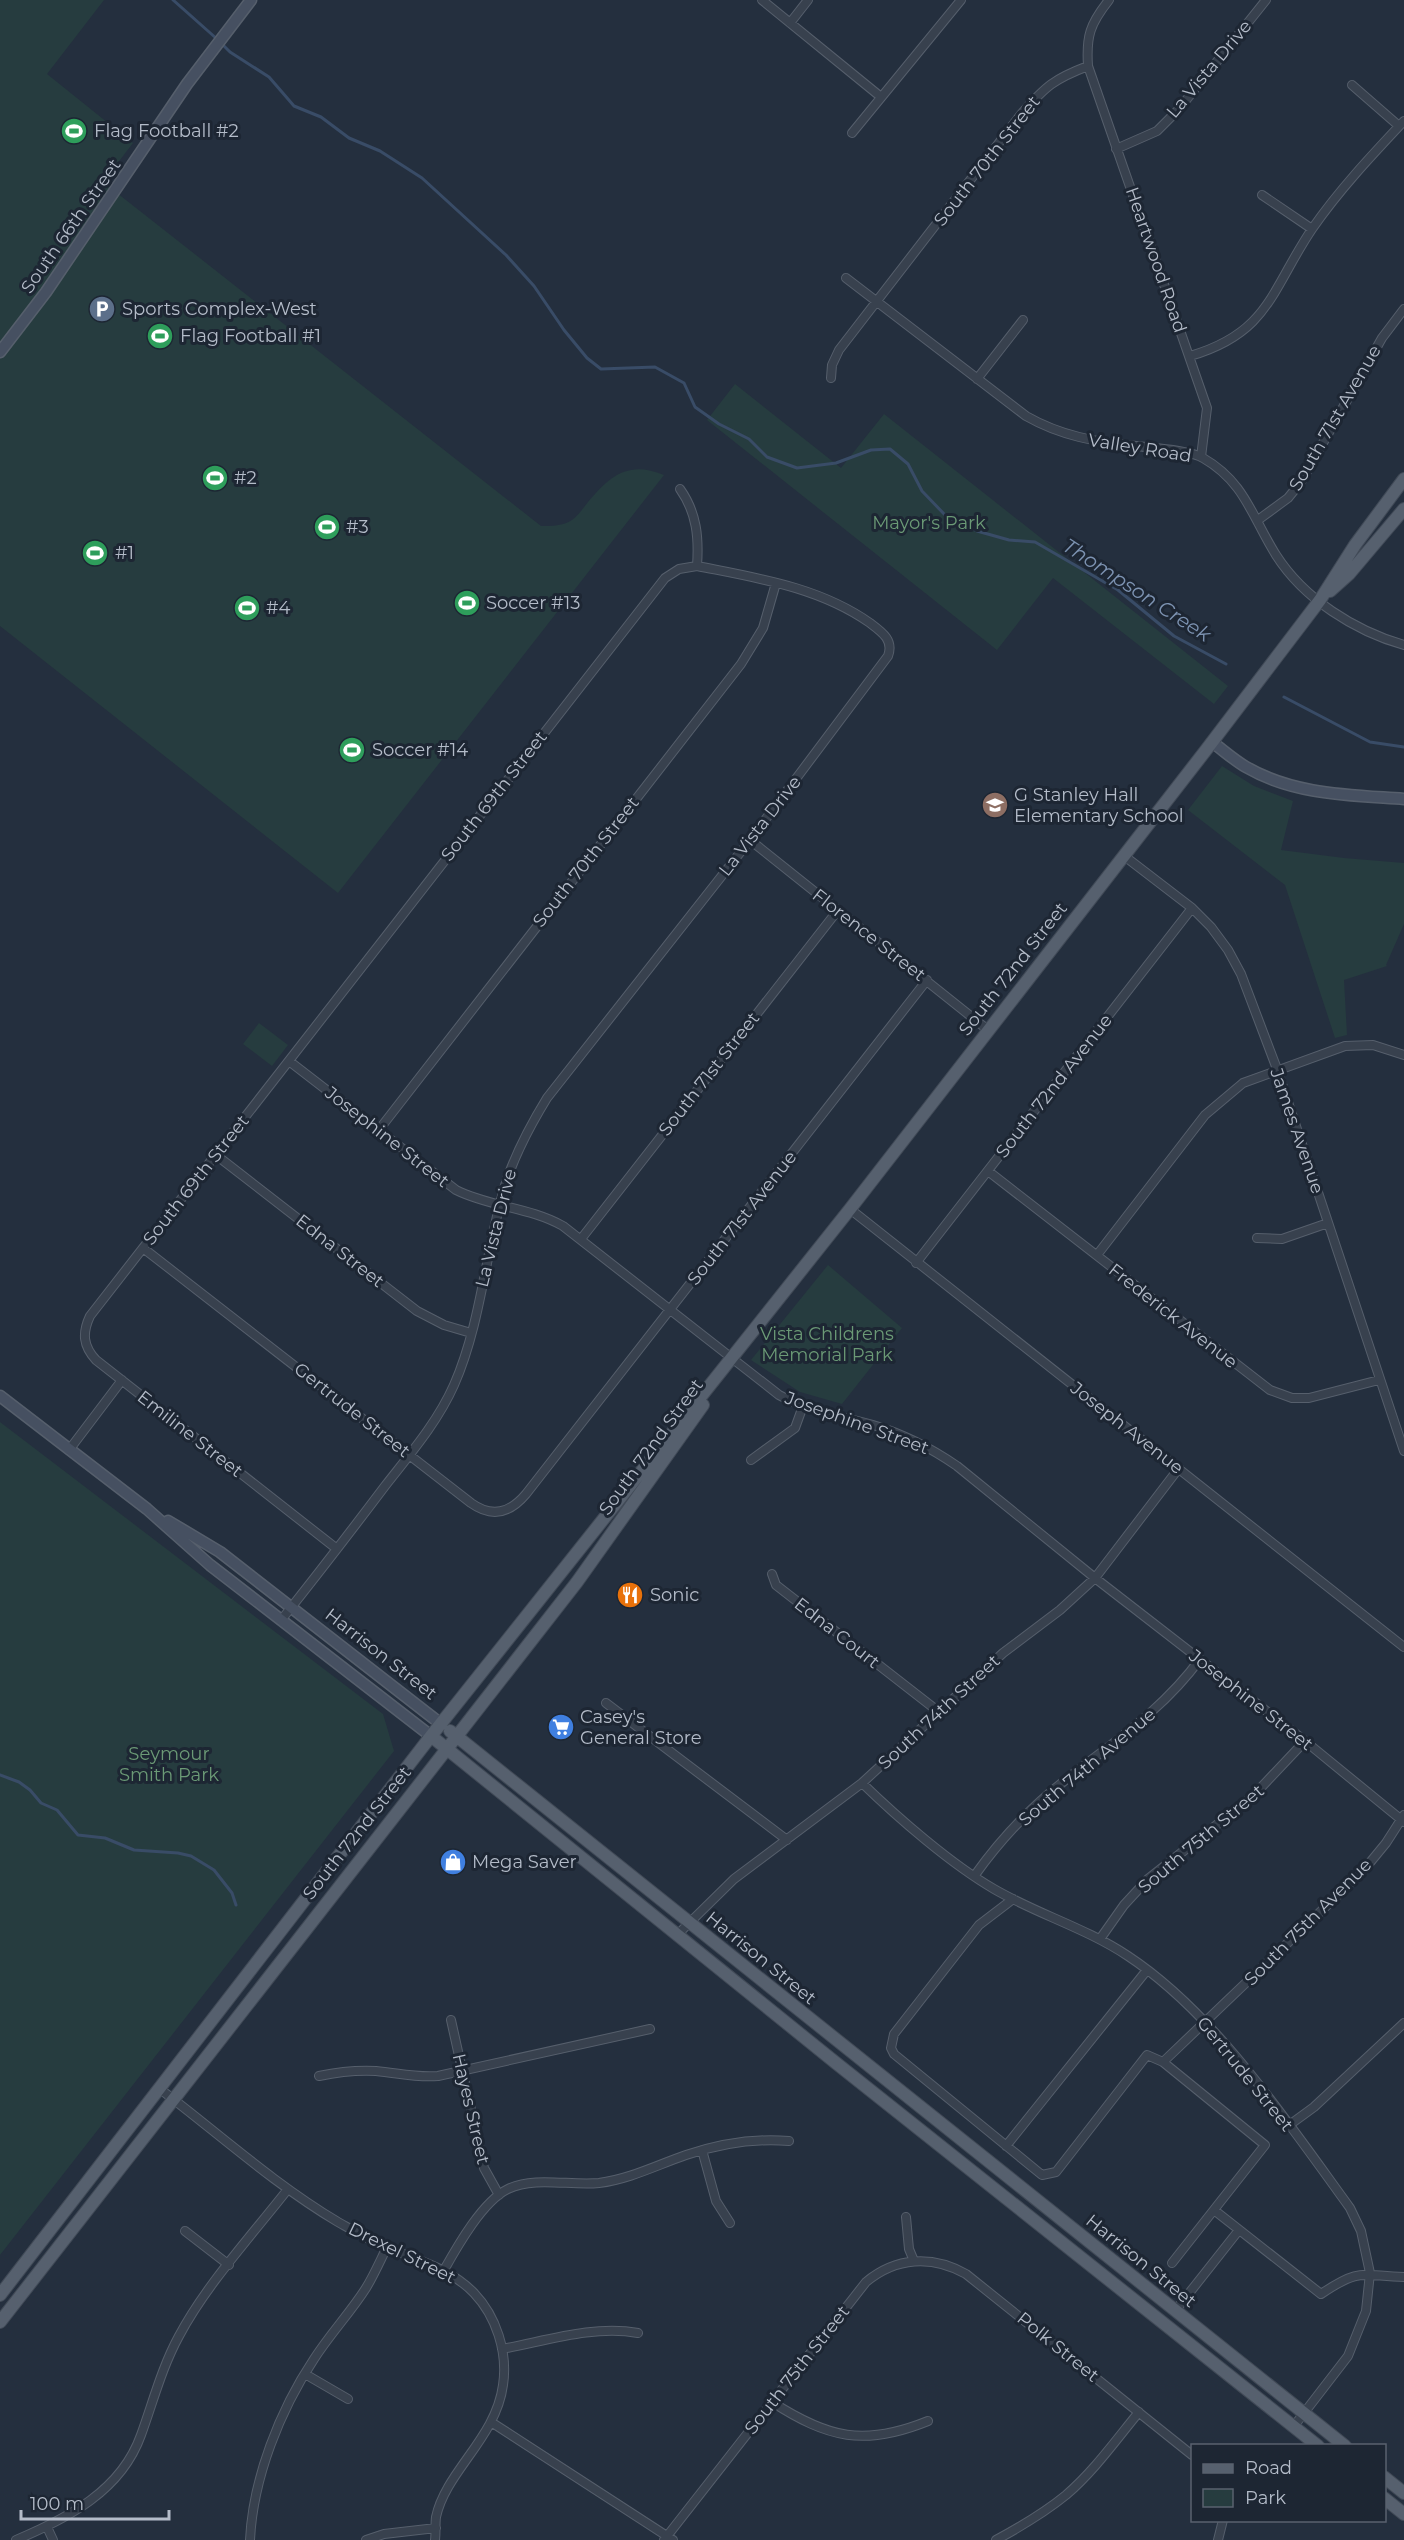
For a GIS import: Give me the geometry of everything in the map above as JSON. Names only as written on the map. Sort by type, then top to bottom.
[{"type":"main road","name":"South 66th Street","points":[[0,352],[46,292],[187,84],[251,0]]},
{"type":"main road","name":"South 72nd Street","points":[[0,2295],[431,1736],[850,1209],[1212,742],[1320,600],[1349,553],[1404,479]]},
{"type":"main road","name":"South 72nd Street","points":[[1320,600],[1349,574],[1404,509]]},
{"type":"main road","points":[[1212,742],[1244,766],[1290,786],[1332,794],[1404,799]]},
{"type":"main road","name":"South 72nd Street","points":[[0,2322],[577,1582],[718,1384],[732,1358]]},
{"type":"main road","name":"Harrison Street","points":[[0,1396],[147,1509],[210,1564],[431,1736],[677,1935],[1317,2444]]},
{"type":"main road","name":"Harrison Street","points":[[147,1509],[220,1552],[456,1735],[1344,2444]]},
{"type":"main road","points":[[1386,2479],[1404,2493]]},
{"type":"main road","points":[[1386,2500],[1404,2514]]},
{"type":"street","points":[[762,0],[881,97]]},
{"type":"street","points":[[790,23],[808,0]]},
{"type":"street","points":[[852,133],[961,0]]},
{"type":"street","points":[[1088,66],[1086,44],[1090,27],[1109,0]]},
{"type":"street","name":"La Vista Drive","points":[[1116,149],[1157,130],[1179,109],[1266,0]]},
{"type":"street","name":"Heartwood Road","points":[[1088,66],[1207,408],[1201,457]]},
{"type":"street","name":"South 70th Street","points":[[831,378],[832,365],[839,350],[1022,113],[1042,92],[1061,77],[1088,66]]},
{"type":"street","points":[[1190,356],[1207,351],[1238,336],[1256,321],[1273,297],[1312,229],[1334,200],[1402,123],[1353,85]]},
{"type":"street","points":[[1262,195],[1312,229]]},
{"type":"street","name":"Valley Road","points":[[846,278],[1026,416],[1046,427],[1074,437],[1160,448],[1201,457],[1232,481],[1247,498],[1283,565],[1301,585],[1365,632],[1404,645]]},
{"type":"street","name":"South 71st Avenue","points":[[1258,520],[1288,498],[1301,482],[1382,338],[1404,309]]},
{"type":"street","points":[[977,379],[1023,320]]},
{"type":"street","points":[[680,489],[694,516],[698,541],[696,566],[776,583]]},
{"type":"street","name":"South 69th Street","points":[[101,1301],[656,587],[675,571],[696,566]]},
{"type":"street","name":"South 70th Street","points":[[378,1131],[741,663],[763,628],[776,583]]},
{"type":"street","name":"La Vista Drive","points":[[282,1619],[410,1454],[445,1402],[460,1370],[471,1333],[500,1205],[517,1153],[547,1098],[750,840],[889,654],[890,643],[881,632],[848,609],[809,592],[776,583]]},
{"type":"street","name":"Florence Street","points":[[750,840],[988,1030]]},
{"type":"street","name":"James Avenue","points":[[1123,855],[1192,908],[1211,927],[1228,950],[1241,974],[1277,1069],[1378,1380],[1404,1451]]},
{"type":"street","name":"South 72nd Avenue","points":[[916,1263],[1192,908]]},
{"type":"street","name":"South 71st Street","points":[[581,1239],[838,910]]},
{"type":"street","name":"South 71st Avenue","points":[[556,1454],[927,980]]},
{"type":"street","points":[[1096,1256],[1205,1115],[1243,1083],[1277,1069],[1351,1045],[1380,1046],[1404,1055]]},
{"type":"street","name":"Josephine Street","points":[[289,1061],[448,1185],[473,1198],[547,1218],[581,1239],[779,1395],[803,1406],[905,1436],[935,1451],[966,1473],[1095,1578],[1403,1819]]},
{"type":"street","name":"Edna Street","points":[[216,1155],[417,1311],[444,1325],[471,1333]]},
{"type":"street","name":"Frederick Avenue","points":[[988,1171],[1270,1390],[1292,1398],[1309,1398],[1378,1380]]},
{"type":"street","name":"Joseph Avenue","points":[[850,1209],[1404,1647]]},
{"type":"street","points":[[1257,1238],[1282,1239],[1328,1223]]},
{"type":"street","name":"Gertrude Street","points":[[143,1248],[477,1507],[488,1512],[510,1510],[556,1454]]},
{"type":"street","name":"Emiline Street","points":[[101,1301],[86,1325],[85,1341],[96,1360],[337,1549]]},
{"type":"street","points":[[69,1450],[122,1380]]},
{"type":"street","points":[[751,1460],[795,1428],[803,1406]]},
{"type":"street","name":"South 74th Street","points":[[677,1935],[734,1879],[862,1783],[1003,1653],[1060,1610],[1095,1578],[1179,1468]]},
{"type":"street","name":"Edna Court","points":[[772,1574],[776,1585],[939,1712]]},
{"type":"street","name":"South 74th Avenue","points":[[975,1875],[994,1848],[1022,1819],[1062,1783],[1152,1713],[1185,1680],[1200,1659]]},
{"type":"street","points":[[606,1703],[787,1840]]},
{"type":"street","name":"South 75th Street","points":[[1100,1939],[1124,1905],[1148,1879],[1252,1797],[1305,1742]]},
{"type":"street","name":"Gertrude Street","points":[[862,1783],[975,1875],[1013,1899],[1100,1939],[1129,1956],[1179,1995],[1227,2045],[1350,2208],[1361,2231],[1371,2273],[1366,2311],[1348,2356],[1294,2426]]},
{"type":"street","name":"South 75th Avenue","points":[[1163,2062],[1363,1871],[1403,1819]]},
{"type":"street","points":[[1013,1899],[979,1925],[894,2034],[891,2048],[894,2054],[1042,2175],[1056,2172],[1147,2055],[1163,2062],[1265,2145],[1172,2263]]},
{"type":"street","points":[[1006,2146],[1147,1970]]},
{"type":"street","name":"Hayes Street","points":[[451,2020],[484,2168],[499,2195]]},
{"type":"street","points":[[1288,2126],[1314,2107],[1404,2023]]},
{"type":"street","points":[[319,2076],[347,2071],[366,2071],[425,2077],[650,2030]]},
{"type":"street","name":"Drexel Street","points":[[160,2089],[288,2188],[336,2220],[387,2247],[444,2270],[466,2286],[483,2303],[497,2332],[502,2349],[503,2386],[499,2405],[491,2422],[445,2496],[436,2518],[435,2540]]},
{"type":"street","points":[[444,2270],[485,2207],[507,2189],[527,2184],[580,2184],[621,2179],[702,2150],[756,2140],[789,2141]]},
{"type":"street","points":[[702,2150],[716,2201],[730,2223]]},
{"type":"street","points":[[15,2540],[47,2527],[89,2503],[125,2466],[138,2442],[178,2337],[194,2311],[288,2188]]},
{"type":"street","points":[[1214,2210],[1321,2294],[1353,2275],[1371,2273],[1404,2277]]},
{"type":"street","points":[[906,2217],[909,2249],[914,2261]]},
{"type":"street","points":[[1175,2311],[1239,2229]]},
{"type":"street","points":[[185,2231],[229,2265]]},
{"type":"street","points":[[250,2540],[257,2494],[272,2443],[284,2413],[326,2341],[365,2290],[387,2247]]},
{"type":"street","name":"South 75th Street","points":[[668,2539],[866,2282],[888,2267],[914,2261]]},
{"type":"street","name":"Polk Street","points":[[914,2261],[942,2264],[966,2274],[1191,2454]]},
{"type":"street","points":[[502,2349],[602,2330],[638,2333]]},
{"type":"street","points":[[305,2374],[348,2399]]},
{"type":"street","points":[[772,2402],[811,2425],[850,2435],[889,2434],[928,2421]]},
{"type":"street","points":[[996,2540],[1029,2522],[1066,2495],[1095,2466],[1139,2412]]},
{"type":"street","points":[[491,2422],[668,2539]]},
{"type":"street","points":[[1218,2540],[1222,2522]]},
{"type":"street","points":[[47,2527],[53,2540]]},
{"type":"street","points":[[366,2540],[384,2534],[436,2528]]},
{"type":"green space","points":[[0,0],[104,0],[47,74],[133,143],[103,182],[541,526],[561,525],[569,522],[604,485],[621,473],[640,469],[664,475],[338,893],[0,626]]},
{"type":"green space","name":"Mayor's Park","points":[[735,384],[841,468],[884,414],[1228,686],[1214,704],[1053,578],[997,650],[707,420]]},
{"type":"green space","points":[[1222,766],[1254,786],[1293,801],[1281,850],[1404,863],[1404,924],[1387,966],[1344,980],[1347,1035],[1335,1038],[1285,885],[1188,810]]},
{"type":"green space","points":[[259,1023],[288,1045],[272,1066],[243,1044]]},
{"type":"green space","name":"Vista Childrens Memorial Park","points":[[828,1265],[902,1328],[842,1404],[800,1392],[751,1360]]},
{"type":"green space","name":"Seymour Smith Park","points":[[0,1422],[383,1714],[394,1751],[0,2255]]},
{"type":"waterway","name":"Thompson Creek","points":[[173,0],[217,39]]},
{"type":"waterway","name":"Thompson Creek","points":[[222,44],[230,52],[269,77],[294,106],[321,117],[349,138],[380,151],[422,178],[506,255],[534,286],[564,330],[587,358],[601,369],[655,367],[684,383],[695,407],[719,424],[749,439],[767,457],[797,468],[836,463],[871,450],[890,449],[908,464],[922,491],[946,516],[977,531],[1009,540],[1035,542],[1118,590],[1174,636],[1226,664]]},
{"type":"waterway","name":"Thompson Creek","points":[[1284,697],[1370,742],[1404,747]]},
{"type":"waterway","points":[[0,1775],[19,1782],[30,1790],[41,1803],[57,1810],[78,1835],[105,1838],[134,1850],[191,1856],[214,1870],[232,1893],[236,1905]]},
{"type":"place","name":"Flag Football #2","points":[[74,131]]},
{"type":"place","name":"Sports Complex-West","points":[[102,309]]},
{"type":"place","name":"Flag Football #1","points":[[160,336]]},
{"type":"place","name":"#2","points":[[215,478]]},
{"type":"place","name":"#3","points":[[327,527]]},
{"type":"place","name":"#1","points":[[95,553]]},
{"type":"place","name":"Soccer #13","points":[[467,603]]},
{"type":"place","name":"#4","points":[[247,608]]},
{"type":"place","name":"Soccer #14","points":[[352,750]]},
{"type":"place","name":"G Stanley Hall Elementary School","points":[[995,805]]},
{"type":"place","name":"Sonic","points":[[630,1595]]},
{"type":"place","name":"Casey's General Store","points":[[561,1727]]},
{"type":"place","name":"Mega Saver","points":[[453,1862]]}]
